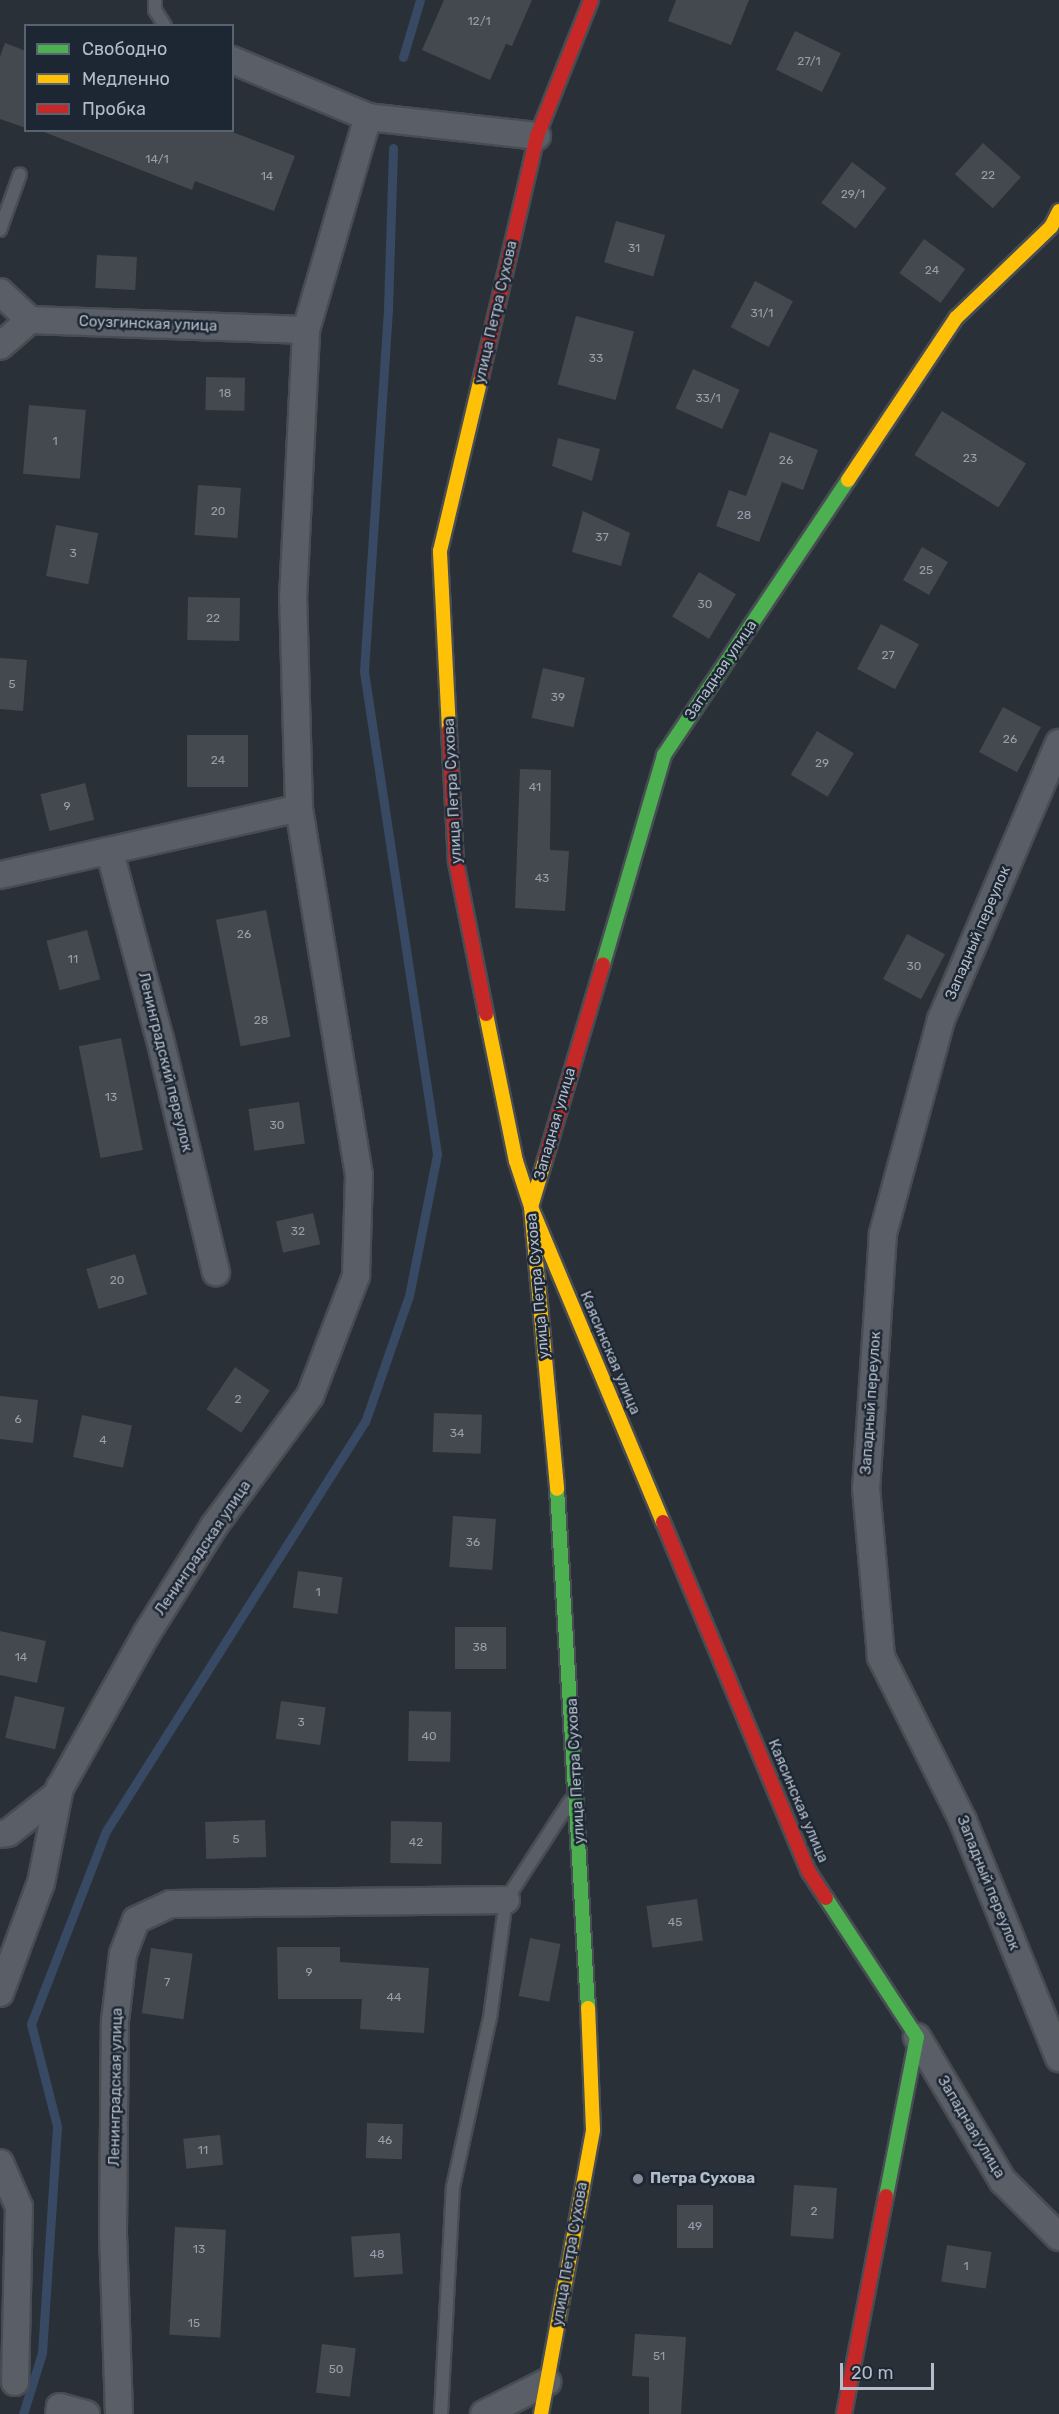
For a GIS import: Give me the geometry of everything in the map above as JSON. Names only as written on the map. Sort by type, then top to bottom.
[{"type":"street","name":"улица Петра Сухова","points":[[541,2414],[593,2130],[577,1790],[565,1581],[531,1207],[516,1161],[456,862],[440,551],[537,136],[591,0]]},
{"type":"street","points":[[234,61],[368,117],[537,136]]},
{"type":"street","points":[[0,875],[110,853],[299,808],[293,599],[306,330],[368,117]]},
{"type":"street","name":"Западная улица","points":[[531,1207],[664,755],[956,318],[1056,222]]},
{"type":"street","points":[[0,292],[30,320],[0,346]]},
{"type":"street","name":"Соузгинская улица","points":[[30,320],[306,330]]},
{"type":"street","name":"Западный переулок","points":[[1059,742],[941,1020],[883,1234],[866,1488],[881,1657],[963,1821],[1059,2058]]},
{"type":"street","name":"Ленинградская улица","points":[[0,1834],[8,1833],[56,1795],[147,1633],[214,1526],[310,1396],[356,1276],[359,1175],[299,808]]},
{"type":"street","name":"Ленинградский переулок","points":[[110,853],[160,1039],[216,1272]]},
{"type":"street","name":"Каясинская улица","points":[[531,1207],[809,1872],[917,2037]]},
{"type":"street","name":"Ленинградская улица","points":[[0,1993],[41,1883],[60,1787]]},
{"type":"street","name":"Ленинградская улица","points":[[119,2414],[113,2235],[115,2020],[123,1954],[136,1920],[171,1904],[506,1900]]},
{"type":"street","points":[[844,2414],[917,2037]]},
{"type":"street","name":"Западная улица","points":[[917,2037],[1003,2181],[1059,2237]]},
{"type":"street","points":[[0,2163],[19,2207],[15,2382]]},
{"type":"street","points":[[484,2414],[547,2382]]},
{"type":"street","points":[[59,2414],[60,2407],[86,2414]]},
{"type":"lane","points":[[155,0],[155,10],[164,24]]},
{"type":"lane","points":[[0,230],[20,174]]},
{"type":"lane","points":[[441,2414],[453,2187],[490,2018],[506,1900],[577,1790]]},
{"type":"building","points":[[444,0],[532,0],[512,46],[506,44],[490,80],[422,50]]},
{"type":"building","points":[[676,0],[749,0],[731,45],[668,21]]},
{"type":"building","points":[[795,31],[841,53],[822,92],[776,70]]},
{"type":"building","points":[[5,43],[24,50],[24,127],[0,119],[0,57]]},
{"type":"building","points":[[44,132],[232,132],[295,156],[274,211],[195,181],[192,190]]},
{"type":"building","points":[[983,143],[1021,177],[993,208],[955,174]]},
{"type":"building","points":[[852,162],[886,188],[856,229],[821,203]]},
{"type":"building","points":[[616,221],[665,235],[653,276],[604,262]]},
{"type":"building","points":[[924,239],[965,269],[941,303],[899,273]]},
{"type":"building","points":[[97,255],[137,257],[135,290],[95,288]]},
{"type":"building","points":[[755,281],[793,301],[769,347],[731,327]]},
{"type":"building","points":[[576,316],[634,332],[616,400],[558,385]]},
{"type":"building","points":[[693,369],[740,390],[722,429],[676,408]]},
{"type":"building","points":[[206,377],[245,378],[244,411],[205,410]]},
{"type":"building","points":[[29,405],[86,410],[80,479],[23,474]]},
{"type":"building","points":[[942,411],[1026,463],[998,508],[914,455]]},
{"type":"building","points":[[770,432],[818,450],[803,490],[782,482],[759,542],[716,526],[729,490],[746,496]]},
{"type":"building","points":[[558,438],[600,449],[592,481],[552,466]]},
{"type":"building","points":[[198,485],[241,488],[237,538],[195,535]]},
{"type":"building","points":[[583,511],[630,533],[621,566],[572,552]]},
{"type":"building","points":[[56,525],[98,533],[88,584],[46,576]]},
{"type":"building","points":[[922,547],[948,562],[929,595],[903,580]]},
{"type":"building","points":[[699,572],[736,594],[709,639],[672,617]]},
{"type":"building","points":[[188,597],[240,598],[239,641],[187,640]]},
{"type":"building","points":[[881,624],[919,644],[895,689],[857,669]]},
{"type":"building","points":[[0,658],[27,660],[23,711],[0,709]]},
{"type":"building","points":[[543,668],[585,678],[573,727],[532,718]]},
{"type":"building","points":[[1003,707],[1041,727],[1017,772],[979,752]]},
{"type":"building","points":[[817,731],[854,753],[828,797],[791,775]]},
{"type":"building","points":[[187,735],[248,735],[248,787],[187,787]]},
{"type":"building","points":[[520,769],[551,770],[550,850],[569,851],[565,911],[515,908]]},
{"type":"building","points":[[85,783],[94,820],[50,831],[40,794]]},
{"type":"building","points":[[266,910],[291,1037],[241,1046],[216,920]]},
{"type":"building","points":[[87,930],[100,979],[60,990],[46,941]]},
{"type":"building","points":[[907,934],[945,954],[921,999],[883,979]]},
{"type":"building","points":[[121,1038],[143,1150],[101,1158],[79,1046]]},
{"type":"building","points":[[299,1102],[305,1144],[254,1151],[248,1109]]},
{"type":"building","points":[[313,1213],[320,1244],[283,1253],[276,1222]]},
{"type":"building","points":[[135,1254],[147,1294],[99,1309],[86,1269]]},
{"type":"building","points":[[235,1367],[270,1390],[241,1433],[206,1409]]},
{"type":"building","points":[[0,1396],[38,1400],[33,1443],[0,1439]]},
{"type":"building","points":[[434,1413],[482,1415],[481,1454],[433,1452]]},
{"type":"building","points":[[82,1415],[132,1426],[123,1468],[73,1457]]},
{"type":"building","points":[[453,1516],[496,1519],[492,1570],[449,1567]]},
{"type":"building","points":[[298,1571],[343,1577],[337,1614],[293,1608]]},
{"type":"building","points":[[455,1627],[506,1627],[506,1669],[455,1669]]},
{"type":"building","points":[[0,1631],[46,1641],[37,1683],[0,1675]]},
{"type":"building","points":[[15,1696],[65,1707],[55,1749],[5,1738]]},
{"type":"building","points":[[281,1701],[326,1707],[320,1745],[276,1739]]},
{"type":"building","points":[[409,1711],[451,1712],[450,1762],[408,1761]]},
{"type":"building","points":[[265,1820],[266,1857],[206,1859],[205,1822]]},
{"type":"building","points":[[391,1821],[442,1822],[441,1864],[390,1863]]},
{"type":"building","points":[[697,1899],[703,1941],[652,1948],[646,1906]]},
{"type":"building","points":[[530,1938],[560,1944],[549,2002],[519,1996]]},
{"type":"building","points":[[277,1947],[340,1947],[340,1962],[429,1968],[424,2033],[360,2029],[362,1999],[278,1999]]},
{"type":"building","points":[[151,1948],[193,1954],[183,2019],[142,2013]]},
{"type":"building","points":[[367,2123],[403,2124],[402,2159],[366,2158]]},
{"type":"building","points":[[220,2135],[223,2165],[186,2169],[183,2139]]},
{"type":"building","points":[[794,2185],[837,2188],[833,2239],[790,2236]]},
{"type":"building","points":[[677,2205],[713,2205],[713,2248],[677,2248]]},
{"type":"building","points":[[175,2227],[226,2230],[220,2338],[169,2335]]},
{"type":"building","points":[[400,2233],[403,2274],[354,2277],[351,2236]]},
{"type":"building","points":[[947,2245],[991,2252],[986,2289],[941,2282]]},
{"type":"building","points":[[635,2334],[686,2337],[681,2414],[649,2414],[649,2377],[632,2376]]},
{"type":"building","points":[[322,2344],[356,2348],[350,2397],[316,2393]]},
{"type":"waterway","points":[[403,57],[420,0]]},
{"type":"waterway","points":[[23,2414],[42,2353],[57,2126],[31,2024],[106,1831],[365,1422],[409,1296],[437,1154],[364,671],[388,309],[393,148]]},
{"type":"traffic: fast","points":[[603,964],[664,755],[848,480]]},
{"type":"traffic: fast","points":[[557,1489],[588,2008]]},
{"type":"traffic: fast","points":[[826,1898],[917,2037],[886,2196]]},
{"type":"traffic: slow","points":[[848,480],[956,318],[1051,227],[1059,211]]},
{"type":"traffic: slow","points":[[449,730],[440,551],[481,377]]},
{"type":"traffic: slow","points":[[486,1014],[516,1161],[531,1207],[557,1489]]},
{"type":"traffic: slow","points":[[545,1160],[531,1207],[663,1522]]},
{"type":"traffic: slow","points":[[541,2414],[593,2130],[588,2008]]},
{"type":"traffic: jam","points":[[481,377],[537,136],[591,0]]},
{"type":"traffic: jam","points":[[449,730],[456,862],[486,1014]]},
{"type":"traffic: jam","points":[[545,1160],[603,964]]},
{"type":"traffic: jam","points":[[663,1522],[809,1872],[826,1898]]},
{"type":"traffic: jam","points":[[844,2414],[886,2196]]},
{"type":"place","name":"Петра Сухова","points":[[638,2179]]}]
